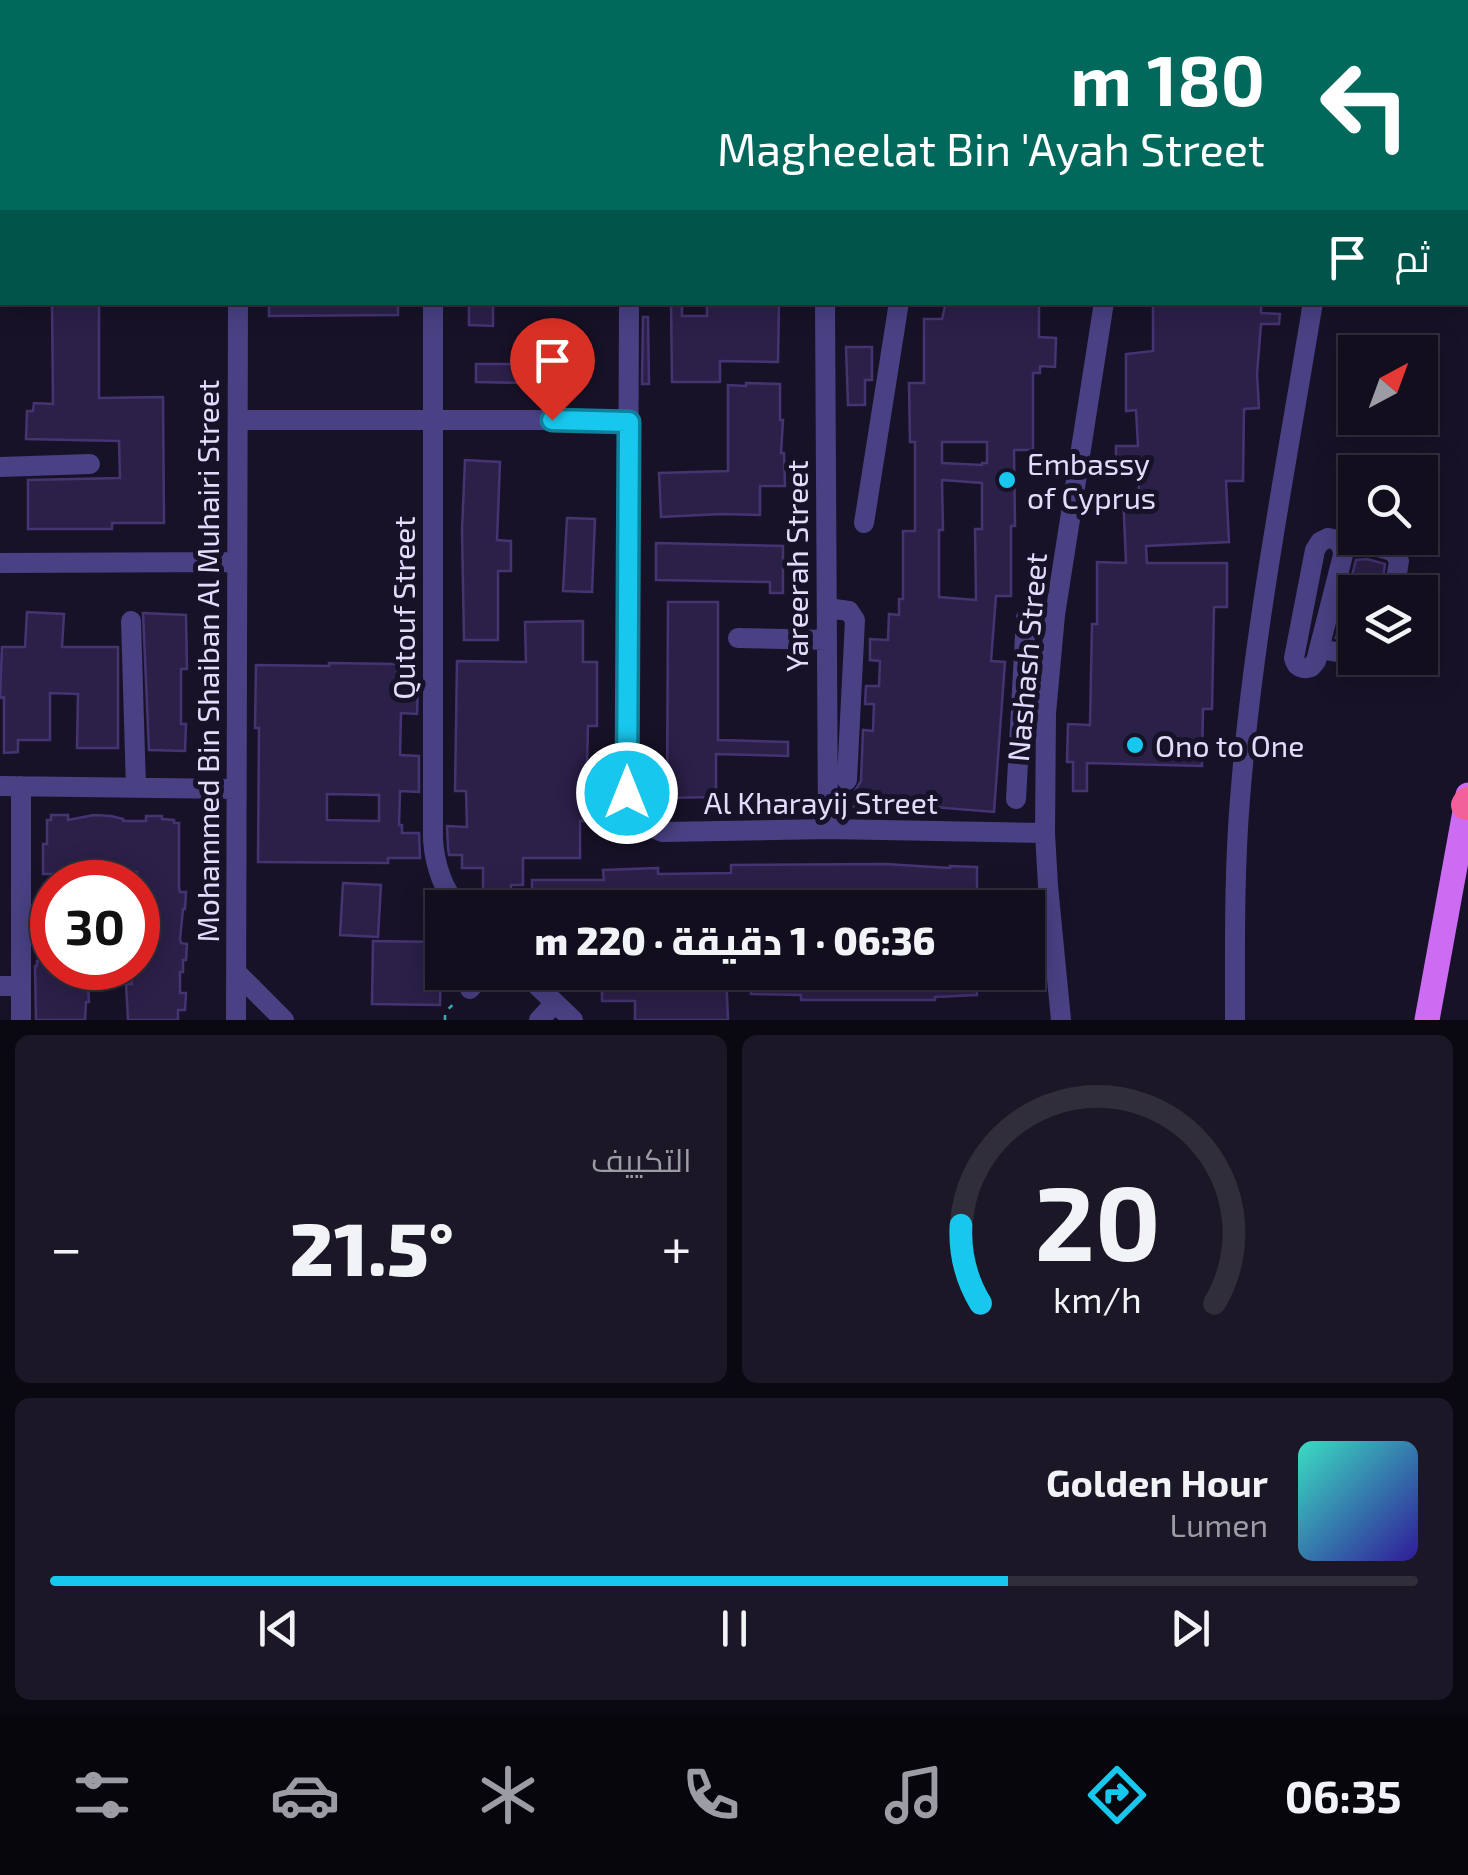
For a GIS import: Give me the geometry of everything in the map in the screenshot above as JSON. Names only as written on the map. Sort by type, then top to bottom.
[{"type":"main road","points":[[1427,1020],[1467,800]]},
{"type":"street","name":"Mohammed Bin Shaiban Al Muhairi Street","points":[[236,1020],[238,305]]},
{"type":"street","name":"Qutouf Street","points":[[433,305],[433,840],[445,890]]},
{"type":"street","name":"Al Kharayij Street","points":[[629,305],[627,793],[640,822],[662,832],[1046,834]]},
{"type":"street","name":"Yareerah Street","points":[[825,305],[828,830]]},
{"type":"street","points":[[864,523],[899,305]]},
{"type":"street","name":"Nashash Street","points":[[1061,1020],[1048,886],[1046,713],[1055,615],[1104,305]]},
{"type":"street","points":[[1235,1020],[1235,887],[1240,800],[1261,622],[1312,305]]},
{"type":"street","points":[[239,420],[629,422]]},
{"type":"street","points":[[0,467],[90,464]]},
{"type":"street","points":[[1338,543],[1332,539],[1320,542],[1315,550],[1294,658],[1303,668],[1311,668],[1316,661],[1342,555]]},
{"type":"street","points":[[0,562],[236,562]]},
{"type":"street","points":[[1268,582],[1280,596],[1298,599],[1304,607]]},
{"type":"street","points":[[1261,622],[1304,607],[1329,609]]},
{"type":"street","points":[[826,608],[849,611],[856,620],[847,780]]},
{"type":"street","points":[[1016,800],[1026,618]]},
{"type":"street","points":[[131,621],[136,788]]},
{"type":"street","points":[[738,638],[826,640]]},
{"type":"street","points":[[1320,649],[1338,652]]},
{"type":"street","points":[[1021,712],[1046,713]]},
{"type":"street","points":[[827,721],[850,727]]},
{"type":"street","points":[[21,1020],[11,986],[10,786],[236,789]]},
{"type":"street","points":[[236,972],[284,1020]]},
{"type":"street","points":[[540,990],[573,1020]]},
{"type":"street","points":[[539,1020],[554,1004]]},
{"type":"path","points":[[445,1020],[445,1012],[468,990]]},
{"type":"building","points":[[52,305],[99,305],[99,398],[163,397],[164,523],[112,523],[112,529],[28,529],[28,480],[120,478],[119,441],[26,439],[27,411],[33,411],[34,403],[53,404]]},
{"type":"building","points":[[269,305],[398,305],[398,315],[269,316]]},
{"type":"building","points":[[469,305],[493,305],[493,326],[469,325]]},
{"type":"building","points":[[671,305],[682,305],[682,316],[707,316],[707,305],[779,305],[778,362],[720,361],[720,382],[672,382]]},
{"type":"building","points":[[945,305],[1039,305],[1039,337],[1056,338],[1055,367],[1040,366],[1040,373],[1033,373],[1033,450],[1014,450],[1011,596],[996,596],[991,661],[1005,662],[994,812],[921,806],[921,810],[854,807],[855,791],[861,781],[863,730],[873,731],[874,704],[865,704],[866,686],[879,686],[880,661],[870,660],[870,639],[888,640],[889,614],[899,615],[899,599],[903,599],[903,531],[915,531],[915,442],[910,442],[909,383],[924,383],[924,319],[942,319]],"holes":[[[942,442],[987,442],[987,463],[942,463]],[[942,480],[982,483],[982,529],[975,529],[976,600],[939,597]]]},
{"type":"building","points":[[1153,305],[1261,305],[1261,313],[1280,314],[1279,324],[1261,324],[1259,408],[1244,409],[1243,481],[1226,481],[1229,542],[1146,546],[1147,563],[1227,563],[1227,607],[1214,607],[1212,709],[1203,709],[1202,766],[1087,763],[1087,791],[1073,791],[1073,762],[1067,762],[1068,724],[1090,725],[1097,562],[1126,563],[1123,494],[1139,494],[1138,458],[1116,459],[1116,446],[1138,446],[1136,410],[1126,411],[1126,354],[1153,351]]},
{"type":"building","points":[[643,317],[648,317],[649,384],[642,384]]},
{"type":"building","points":[[846,347],[872,347],[872,380],[865,380],[865,405],[848,405]]},
{"type":"building","points":[[476,364],[528,364],[528,383],[476,382]]},
{"type":"building","points":[[780,384],[785,486],[760,486],[760,515],[661,517],[659,473],[728,471],[728,385]]},
{"type":"building","points":[[465,460],[500,462],[497,540],[511,541],[511,571],[498,571],[498,640],[464,640]]},
{"type":"building","points":[[567,518],[595,519],[592,592],[563,591]]},
{"type":"building","points":[[656,543],[783,546],[783,593],[770,593],[770,582],[656,580]]},
{"type":"building","points":[[1356,560],[1385,564],[1383,575],[1352,575]]},
{"type":"building","points":[[668,602],[718,602],[718,740],[788,742],[788,756],[716,754],[716,797],[667,798]]},
{"type":"building","points":[[27,612],[64,614],[62,647],[118,647],[118,748],[77,748],[78,694],[50,693],[50,740],[18,740],[18,752],[4,753],[2,647],[25,647]]},
{"type":"building","points":[[143,613],[186,615],[187,669],[181,669],[185,751],[149,750]]},
{"type":"building","points":[[583,621],[583,662],[597,662],[597,726],[588,726],[586,807],[596,807],[595,821],[580,821],[580,858],[523,858],[523,885],[511,885],[511,890],[483,890],[483,868],[462,868],[462,855],[449,855],[448,848],[447,826],[467,827],[466,791],[455,791],[457,661],[526,662],[525,622]]},
{"type":"building","points":[[397,664],[396,684],[418,684],[417,714],[401,713],[400,755],[419,756],[419,792],[400,791],[399,825],[402,833],[419,833],[420,858],[388,858],[388,863],[258,862],[256,665]],"holes":[[[327,794],[379,795],[379,821],[327,820]]]},
{"type":"building","points":[[51,815],[68,815],[68,820],[111,816],[123,821],[162,816],[179,823],[179,888],[186,892],[180,939],[187,944],[180,972],[180,993],[186,993],[185,1010],[178,1010],[178,1020],[128,1020],[126,990],[160,990],[160,860],[43,860],[47,820],[51,820]]},
{"type":"building","points":[[731,865],[977,867],[977,890],[532,890],[532,880],[604,880],[603,870],[658,868],[658,874],[731,873]]},
{"type":"building","points":[[343,883],[381,885],[378,937],[340,935]]},
{"type":"building","points":[[373,941],[425,942],[425,990],[440,990],[440,1005],[372,1004]]},
{"type":"building","points":[[35,990],[88,990],[85,1020],[36,1020]]},
{"type":"building","points":[[602,990],[727,990],[728,1020],[635,1020],[635,1001],[602,1001]]},
{"type":"building","points":[[751,990],[977,990],[977,995],[935,1000],[801,1000],[801,995],[751,994]]},
{"type":"place","name":"Embassy of Cyprus","points":[[1007,480]]},
{"type":"place","name":"Ono to One","points":[[1135,745]]},
{"type":"route","points":[[552,420],[629,422],[627,793]]}]
